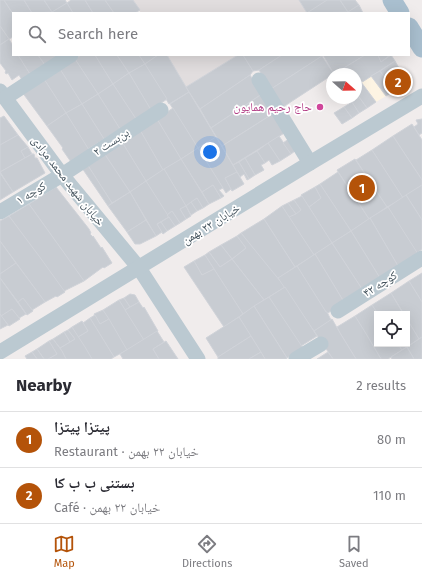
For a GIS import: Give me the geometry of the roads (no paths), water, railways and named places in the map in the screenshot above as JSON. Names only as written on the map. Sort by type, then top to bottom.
[{"type":"main road","points":[[392,0],[399,12]]},
{"type":"main road","points":[[410,29],[422,48]]},
{"type":"street","points":[[2,95],[69,56]]},
{"type":"street","points":[[259,80],[310,163]]},
{"type":"street","name":"خیابان شهید محمد مرادی","points":[[2,95],[62,175],[139,268],[198,359]]},
{"type":"street","name":"خیابان ۲۲ بهمن","points":[[0,352],[422,96]]},
{"type":"street","name":"بن‌بست ۲","points":[[62,175],[161,110]]},
{"type":"street","name":"کوچه ۱","points":[[0,212],[62,175]]},
{"type":"street","name":"کوچه ۴۲","points":[[338,311],[422,258]]},
{"type":"street","points":[[296,359],[321,344]]},
{"type":"place","name":"بستنی ب ب کا","points":[[398,82]]},
{"type":"place","name":"حاج رحیم همایون","points":[[320,107]]},
{"type":"place","name":"پیتزا پیتزا","points":[[362,188]]}]
